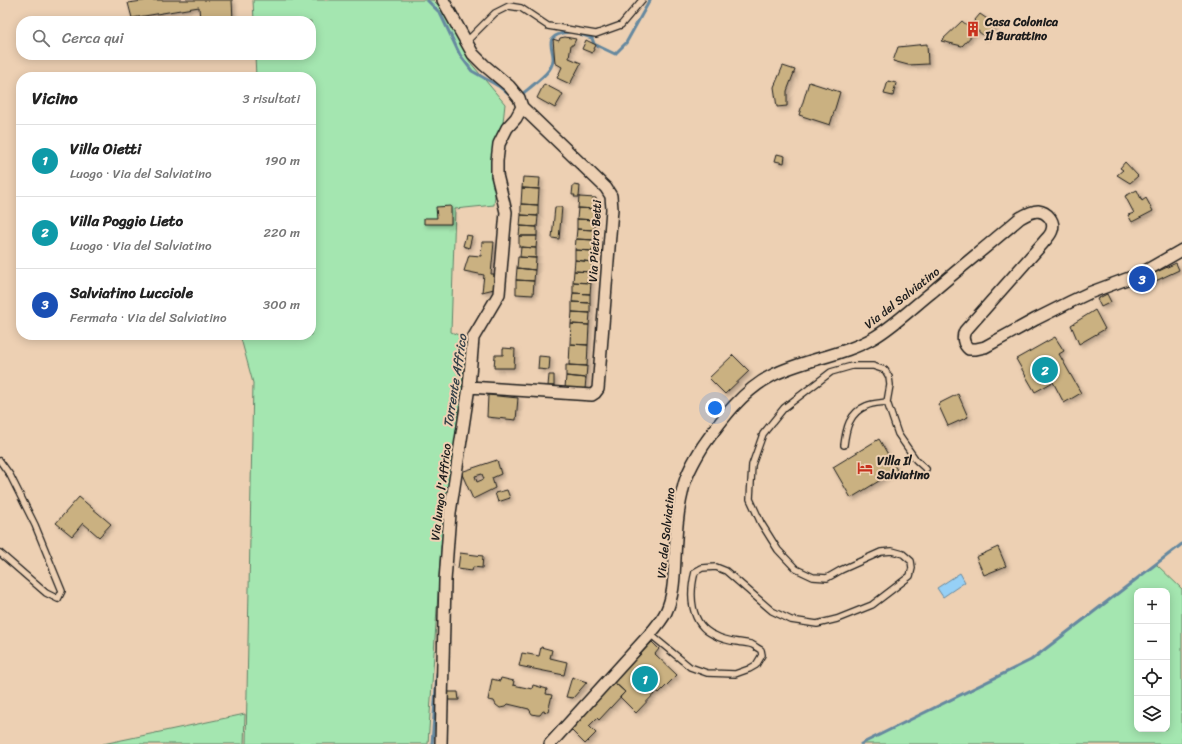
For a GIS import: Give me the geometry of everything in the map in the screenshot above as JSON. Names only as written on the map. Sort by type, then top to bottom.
[{"type":"street","points":[[443,0],[473,54],[509,86],[519,98],[522,107]]},
{"type":"street","name":"Via lungo l'Affrico","points":[[441,744],[445,581],[450,513],[469,387],[473,338],[499,294],[506,212],[497,175],[499,144],[507,128],[516,118],[522,107]]},
{"type":"street","name":"Via Pietro Betti","points":[[469,387],[592,395],[598,389],[612,209],[611,196],[606,188],[522,107]]},
{"type":"street","name":"Via del Salviatino","points":[[550,744],[663,618],[671,598],[679,511],[682,490],[686,479],[703,447],[721,422],[739,401],[756,386],[774,374],[846,351],[875,337],[897,321],[1020,218],[1032,212],[1039,211],[1048,216],[1052,224],[1052,231],[965,331],[963,338],[964,343],[969,349],[985,347],[1063,305],[1089,293],[1140,274],[1182,250]]},
{"type":"lane","points":[[466,42],[495,12],[509,6],[521,8],[548,26],[596,34],[621,25],[642,0]]},
{"type":"lane","points":[[650,634],[690,667],[707,673],[735,674],[756,665],[762,655],[761,650],[752,645],[714,636],[705,630],[697,619],[692,603],[691,586],[695,572],[702,568],[716,567],[726,571],[772,611],[791,620],[817,624],[837,619],[872,604],[910,576],[912,568],[911,561],[903,554],[892,551],[881,552],[841,570],[828,578],[814,577],[796,569],[778,550],[762,524],[750,499],[752,465],[763,434],[784,408],[831,372],[852,366],[873,366],[885,370],[889,377],[890,385],[887,402],[898,434],[916,460],[926,469]]},
{"type":"lane","points":[[844,445],[846,428],[851,417],[866,405],[887,402]]},
{"type":"lane","points":[[0,461],[10,474],[35,525],[62,591],[58,598],[46,593],[0,553]]},
{"type":"green space","points":[[253,0],[433,0],[443,10],[470,62],[505,104],[494,205],[455,209],[451,332],[468,339],[441,548],[428,744],[246,744],[253,383],[241,340],[316,340],[316,72],[256,72],[255,60],[316,60],[316,16],[254,16]]},
{"type":"green space","points":[[1156,564],[1182,589],[1182,744],[862,744],[1031,660]]},
{"type":"green space","points":[[245,714],[244,744],[103,744]]},
{"type":"water","points":[[960,573],[965,582],[943,597],[937,588]]},
{"type":"building","points":[[149,0],[232,0],[233,16],[200,16],[199,7],[144,16],[131,16],[128,3]]},
{"type":"building","name":"Casa Colonica Il Burattino","points":[[980,14],[996,25],[985,37],[977,30],[962,46],[941,41],[962,21],[969,27]]},
{"type":"building","points":[[565,37],[576,39],[573,45],[571,45],[569,58],[581,63],[570,84],[557,78],[562,67],[555,63],[553,39],[559,41],[560,38]]},
{"type":"building","points":[[586,40],[596,45],[592,53],[582,49]]},
{"type":"building","points":[[927,44],[928,64],[908,65],[893,61],[898,47]]},
{"type":"building","points":[[783,66],[795,70],[787,91],[787,106],[777,107],[774,87]]},
{"type":"building","points":[[888,81],[896,83],[893,96],[884,94]]},
{"type":"building","points":[[809,82],[840,92],[830,125],[799,115]]},
{"type":"building","points":[[544,84],[563,94],[555,108],[537,98]]},
{"type":"building","points":[[777,154],[785,156],[784,163],[775,161]]},
{"type":"building","points":[[1125,162],[1138,176],[1130,183],[1117,175],[1123,170],[1120,168]]},
{"type":"building","points":[[523,177],[540,178],[539,189],[522,188]]},
{"type":"building","points":[[573,185],[580,186],[579,197],[574,197],[575,195],[572,195]]},
{"type":"building","points":[[522,188],[539,189],[538,205],[521,204]]},
{"type":"building","points":[[1137,190],[1142,201],[1146,198],[1153,211],[1132,222],[1128,215],[1134,213],[1125,196]]},
{"type":"building","points":[[579,197],[596,198],[595,209],[578,208]]},
{"type":"building","points":[[521,204],[538,205],[538,216],[521,215]]},
{"type":"building","points":[[451,206],[451,224],[424,224],[424,218],[437,218],[436,207]]},
{"type":"building","points":[[555,207],[562,207],[559,239],[552,238]]},
{"type":"building","points":[[578,208],[595,209],[595,220],[577,219]]},
{"type":"building","points":[[521,215],[538,216],[537,227],[520,226]]},
{"type":"building","points":[[577,219],[595,220],[594,230],[577,229]]},
{"type":"building","points":[[520,226],[537,227],[537,236],[519,236]]},
{"type":"building","points":[[577,229],[594,230],[594,240],[576,239]]},
{"type":"building","points":[[466,235],[472,236],[469,248],[463,246]]},
{"type":"building","points":[[519,236],[537,236],[536,248],[519,247]]},
{"type":"building","points":[[576,239],[594,240],[593,251],[575,250]]},
{"type":"building","points":[[482,242],[494,242],[491,274],[494,274],[494,289],[482,292],[484,275],[464,271],[469,255],[481,256]]},
{"type":"building","points":[[521,247],[536,248],[536,258],[520,257]]},
{"type":"building","points":[[575,250],[593,251],[592,262],[575,260]]},
{"type":"building","points":[[518,257],[536,258],[535,270],[517,268]]},
{"type":"building","points":[[575,260],[592,262],[592,272],[574,271]]},
{"type":"building","points":[[1176,263],[1179,270],[1147,285],[1144,278]]},
{"type":"building","points":[[517,268],[535,270],[534,281],[516,280]]},
{"type":"building","points":[[574,271],[592,272],[591,283],[573,282]]},
{"type":"building","points":[[516,280],[534,281],[533,295],[516,294]]},
{"type":"building","points":[[573,282],[591,283],[590,294],[573,293]]},
{"type":"building","points":[[573,293],[590,294],[590,303],[572,302]]},
{"type":"building","points":[[1107,294],[1111,302],[1101,307],[1097,299]]},
{"type":"building","points":[[572,302],[590,303],[590,313],[572,312]]},
{"type":"building","points":[[1095,310],[1105,329],[1079,344],[1071,325]]},
{"type":"building","points":[[572,312],[590,313],[589,325],[571,324]]},
{"type":"building","points":[[571,324],[589,325],[588,345],[570,344]]},
{"type":"building","points":[[1055,337],[1064,351],[1059,354],[1081,393],[1064,403],[1053,382],[1035,392],[1016,359]]},
{"type":"building","points":[[570,344],[588,345],[587,366],[569,365]]},
{"type":"building","points":[[503,348],[515,349],[514,368],[494,368],[495,355],[503,355]]},
{"type":"building","points":[[733,355],[749,371],[725,394],[709,378]]},
{"type":"building","points":[[539,356],[550,357],[549,370],[538,369]]},
{"type":"building","points":[[566,365],[587,366],[586,378],[566,376]]},
{"type":"building","points":[[549,375],[554,375],[554,386],[548,386]]},
{"type":"building","points":[[566,376],[586,378],[585,389],[565,388]]},
{"type":"building","points":[[958,394],[968,417],[948,426],[938,404]]},
{"type":"building","points":[[488,395],[518,398],[516,420],[487,417]]},
{"type":"building","name":"Villa Il Salviatino","points":[[879,439],[897,470],[851,498],[833,467]]},
{"type":"building","points":[[497,460],[501,474],[492,478],[495,488],[473,499],[461,472]],"holes":[[[482,474],[484,479],[477,482],[475,476]]]},
{"type":"building","points":[[507,490],[510,498],[498,502],[495,493]]},
{"type":"building","points":[[79,497],[111,524],[99,537],[83,523],[72,536],[56,523]]},
{"type":"building","points":[[998,547],[1006,566],[984,575],[976,557]]},
{"type":"building","points":[[460,553],[483,556],[482,568],[473,567],[472,571],[458,569]]},
{"type":"building","points":[[652,642],[659,649],[655,654],[677,675],[659,693],[657,691],[636,713],[620,697],[625,692],[614,682]]},
{"type":"building","points":[[541,647],[552,650],[550,658],[567,662],[564,675],[519,666],[522,653],[539,656]]},
{"type":"building","points":[[572,677],[587,682],[573,698],[566,697]]},
{"type":"building","points":[[501,678],[514,681],[513,685],[532,689],[533,685],[547,689],[546,694],[552,695],[548,712],[543,711],[540,715],[532,714],[529,709],[508,704],[505,707],[500,708],[494,701],[488,700],[492,679],[500,681]]},
{"type":"building","points":[[614,682],[625,692],[599,720],[597,718],[589,726],[596,733],[585,744],[570,729]]},
{"type":"building","points":[[448,692],[458,692],[459,700],[448,700]]},
{"type":"waterway","name":"Torrente Affrico","points":[[427,0],[440,13],[460,55],[472,71],[500,87],[513,98]]},
{"type":"waterway","points":[[577,33],[592,38],[594,44],[615,54],[626,43],[650,0]]},
{"type":"waterway","points":[[521,95],[549,70],[553,57],[551,46],[551,41],[553,38],[559,34],[569,32]]},
{"type":"waterway","points":[[861,744],[1031,660],[1182,544]]},
{"type":"waterway","name":"Torrente Affrico","points":[[432,744],[437,673]]},
{"type":"place","name":"Casa Colonica Il Burattino","points":[[973,29]]},
{"type":"place","name":"Salviatino Lucciole","points":[[1142,279]]},
{"type":"place","name":"Villa Poggio Lieto","points":[[1045,370]]},
{"type":"place","name":"Villa Il Salviatino","points":[[865,468]]},
{"type":"place","name":"Villa Oietti","points":[[645,679]]}]
